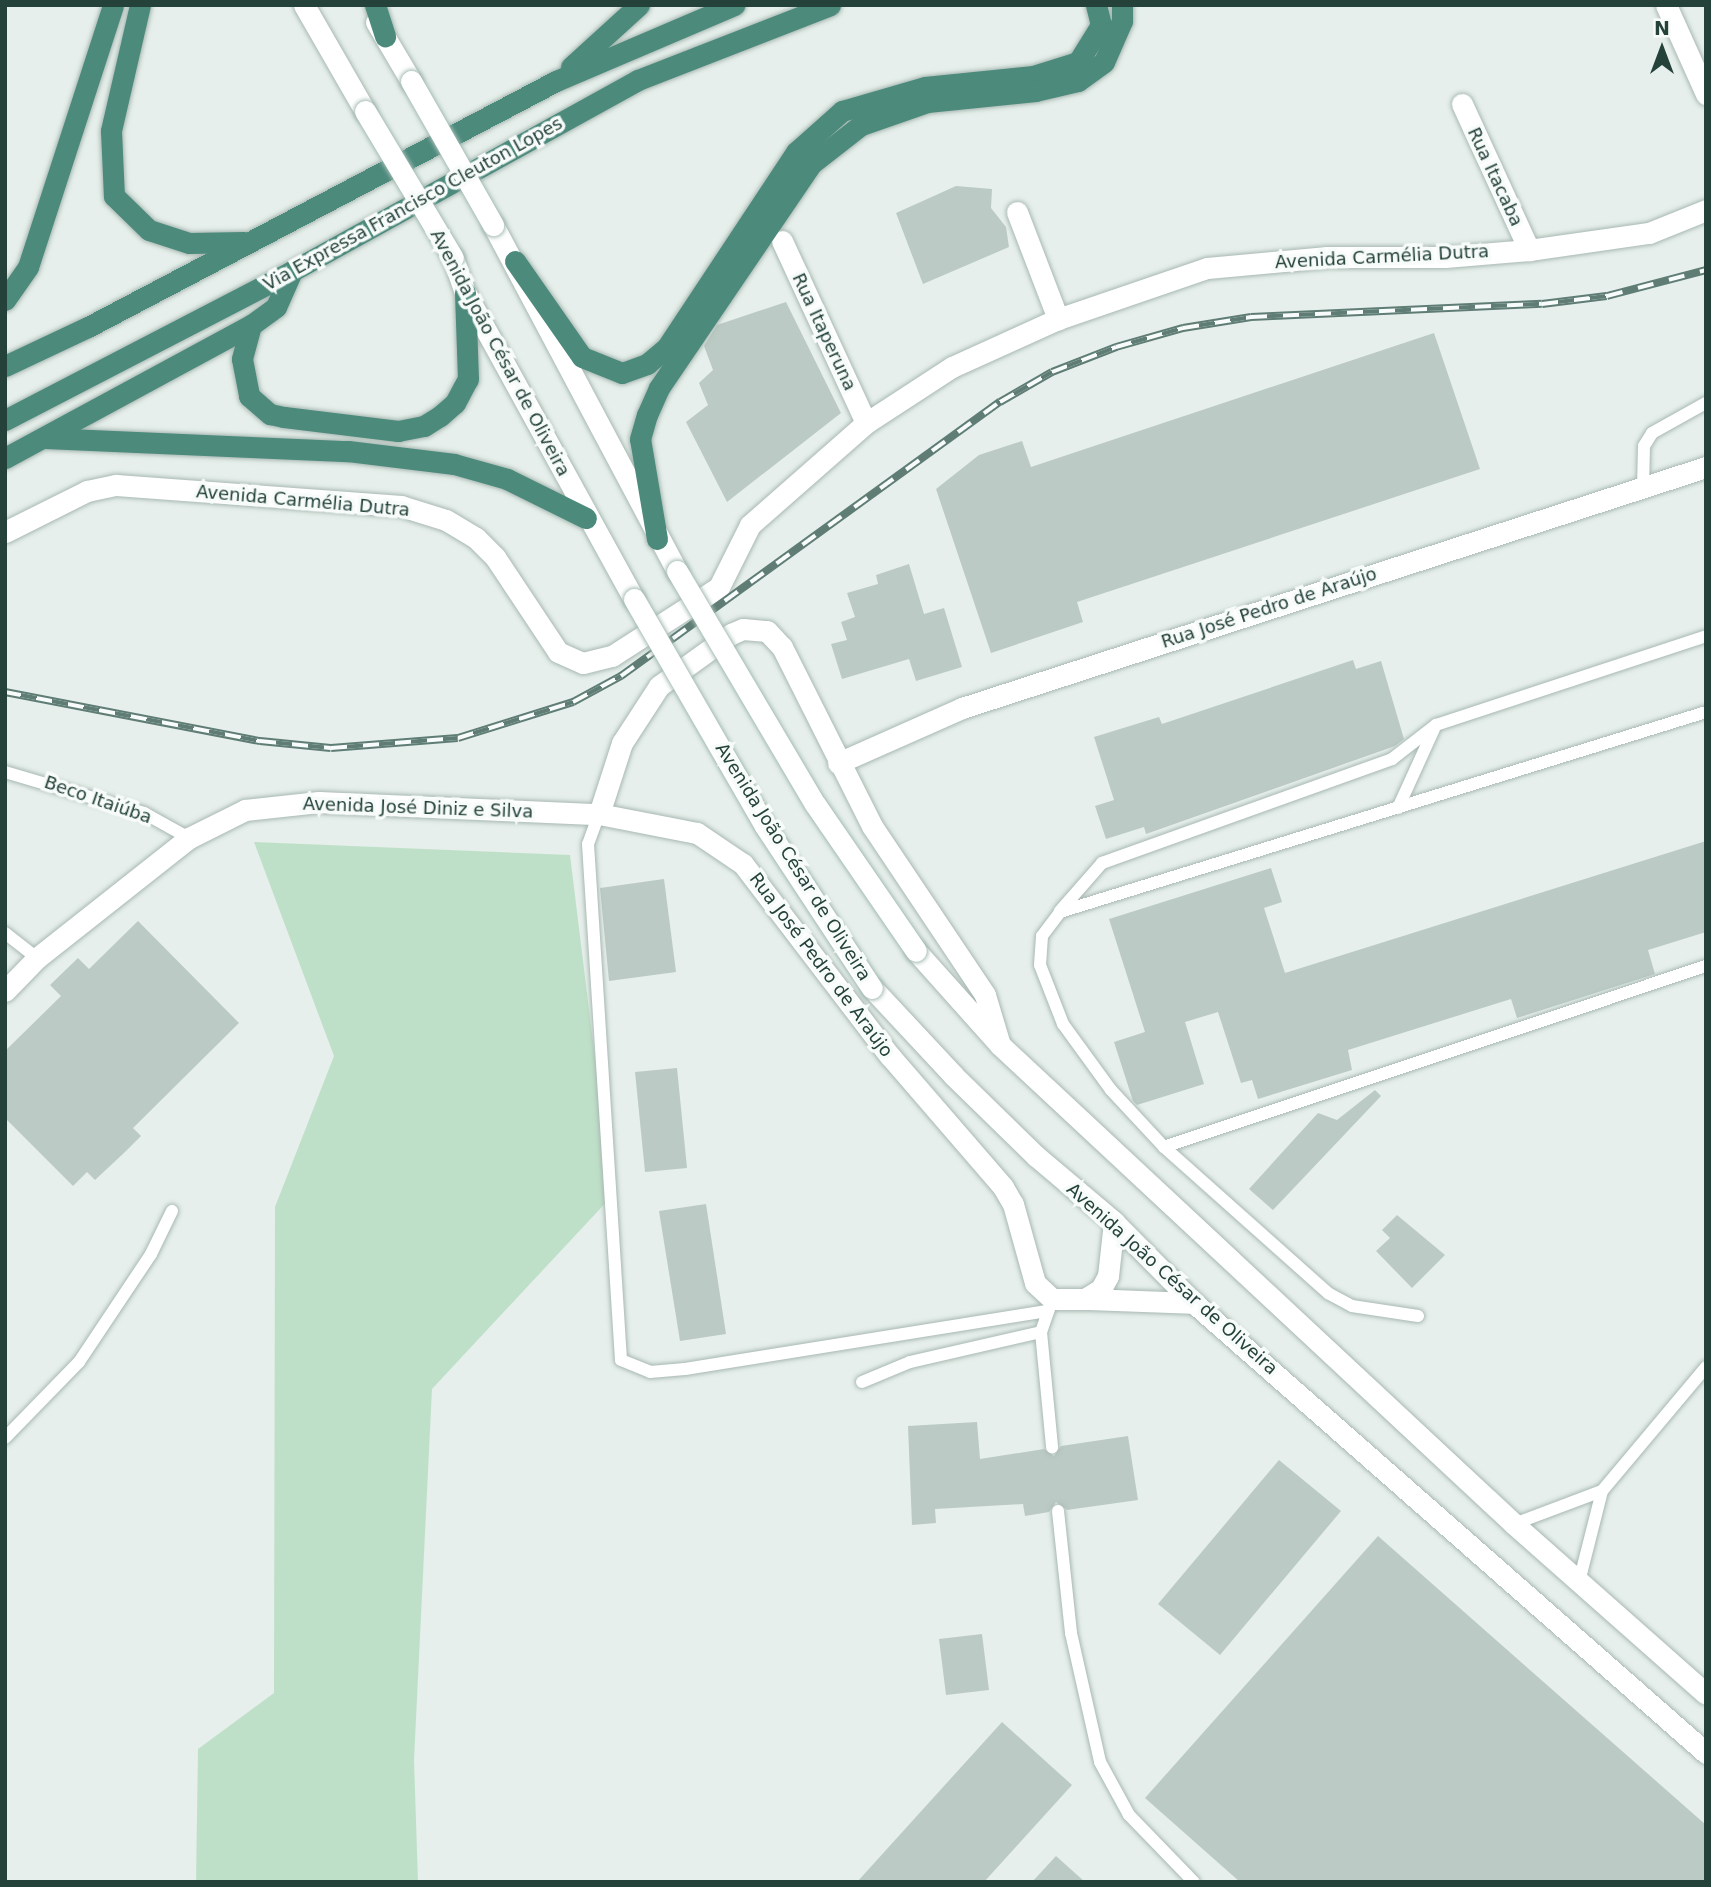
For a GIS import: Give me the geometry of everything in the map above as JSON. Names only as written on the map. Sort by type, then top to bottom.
[{"type":"highway","points":[[5,300],[28,267],[113,5]]},
{"type":"highway","points":[[140,5],[111,131],[114,196],[149,230],[189,243],[249,242]]},
{"type":"highway","points":[[374,5],[385,36]]},
{"type":"highway","points":[[555,81],[639,5]]},
{"type":"highway","points":[[5,366],[249,242],[555,81],[734,5]]},
{"type":"highway","name":"Via Expressa Francisco Cleuton Lopes","points":[[5,420],[292,271],[638,80],[830,5]]},
{"type":"highway","points":[[515,261],[582,357],[622,373],[647,364],[667,347],[796,152],[842,111],[925,87],[1033,76],[1078,62],[1101,25],[1096,5]]},
{"type":"highway","points":[[657,539],[640,439],[647,415],[659,388],[811,164],[861,125],[927,102],[1035,91],[1078,81],[1104,62],[1122,22],[1122,5]]},
{"type":"highway","points":[[5,458],[251,325],[276,307],[292,271]]},
{"type":"highway","points":[[251,325],[243,377],[248,396],[270,414],[398,430],[424,426],[455,403],[468,379],[465,292]]},
{"type":"highway","points":[[45,438],[348,452],[454,464],[507,479],[586,517]]},
{"type":"street","name":"Avenida João César de Oliveira","points":[[304,5],[453,258],[465,292],[586,517],[765,826],[872,988],[1036,1156],[1114,1222],[1194,1303],[1706,1754]]},
{"type":"street","points":[[365,5],[515,261],[657,539],[816,804],[916,951],[1000,1045],[1514,1524],[1706,1694]]},
{"type":"street","points":[[1666,5],[1706,94]]},
{"type":"street","name":"Rua Itacaba","points":[[1462,104],[1529,250]]},
{"type":"street","name":"Avenida Carmélia Dutra","points":[[5,532],[87,491],[116,485],[401,506],[446,520],[476,538],[495,557],[558,652],[583,663],[612,656],[719,587],[750,525],[866,423],[952,367],[1058,319],[1207,268],[1327,257],[1445,257],[1529,250],[1649,233],[1706,210]]},
{"type":"street","points":[[1017,212],[1058,319]]},
{"type":"street","name":"Rua Itaperuna","points":[[782,241],[866,423]]},
{"type":"street","name":"Rua José Pedro de Araújo","points":[[838,763],[962,708],[1706,467]]},
{"type":"street","points":[[599,814],[622,743],[652,694],[743,629],[767,631],[782,647],[872,826],[985,995],[1000,1045]]},
{"type":"street","name":"Avenida José Diniz e Silva","points":[[5,991],[37,958],[189,838],[245,810],[319,802],[599,814]]},
{"type":"street","name":"Rua José Pedro de Araújo","points":[[599,814],[697,833],[743,864],[890,1056],[1003,1187],[1013,1203],[1035,1283],[1050,1305]]},
{"type":"street","points":[[1085,1299],[1101,1289],[1108,1276],[1114,1222]]},
{"type":"street","points":[[1050,1305],[1085,1299],[1194,1303]]},
{"type":"lane","points":[[1643,487],[1644,446],[1652,433],[1706,403]]},
{"type":"lane","points":[[1418,1315],[1362,1309],[1328,1293],[1164,1147],[1111,1090],[1062,1024],[1041,965],[1042,936],[1102,863],[1392,759],[1436,725],[1706,636]]},
{"type":"lane","points":[[1060,912],[1706,712]]},
{"type":"lane","points":[[1398,808],[1436,725]]},
{"type":"lane","name":"Beco Itaiúba","points":[[5,772],[144,813],[189,838]]},
{"type":"lane","points":[[599,814],[588,844],[621,1360],[650,1372],[685,1369],[1050,1305],[1041,1332],[1052,1447]]},
{"type":"lane","points":[[5,933],[37,958]]},
{"type":"lane","points":[[1164,1147],[1706,966]]},
{"type":"lane","points":[[5,1438],[79,1362],[150,1254],[172,1211]]},
{"type":"lane","points":[[862,1382],[910,1362],[1041,1332]]},
{"type":"lane","points":[[1579,1582],[1602,1491],[1706,1367]]},
{"type":"lane","points":[[1514,1524],[1602,1491]]},
{"type":"lane","points":[[1058,1511],[1071,1633],[1100,1762],[1129,1815],[1194,1882]]},
{"type":"green space","points":[[254,842],[570,855],[612,1196],[432,1389],[414,1760],[418,1882],[196,1882],[198,1749],[274,1693],[275,1207],[334,1056]]},
{"type":"building","points":[[956,186],[992,189],[991,208],[1006,227],[1009,247],[923,284],[896,213]]},
{"type":"building","points":[[786,302],[841,413],[727,502],[686,422],[708,405],[699,383],[713,370],[704,346],[717,325]]},
{"type":"building","points":[[1434,333],[1480,469],[1077,602],[1083,622],[991,653],[936,489],[979,455],[1022,441],[1031,467]]},
{"type":"building","points":[[909,564],[924,614],[944,608],[962,667],[916,681],[909,659],[842,679],[831,644],[847,640],[841,622],[855,617],[847,593],[878,584],[876,575]]},
{"type":"building","points":[[1353,660],[1356,669],[1381,661],[1404,739],[1395,746],[1146,834],[1144,827],[1106,839],[1095,806],[1114,800],[1094,737],[1159,717],[1162,724]]},
{"type":"building","points":[[1706,841],[1706,932],[1648,950],[1655,974],[1517,1018],[1511,999],[1348,1050],[1352,1070],[1258,1099],[1252,1080],[1241,1083],[1218,1012],[1185,1022],[1204,1084],[1137,1105],[1133,1101],[1114,1042],[1145,1032],[1109,919],[1271,868],[1282,902],[1264,908],[1285,973]]},
{"type":"building","points":[[664,879],[676,972],[609,981],[600,888]]},
{"type":"building","points":[[138,921],[239,1023],[133,1128],[141,1136],[125,1152],[95,1180],[87,1172],[73,1186],[5,1118],[5,1051],[61,996],[50,985],[78,958],[89,969]]},
{"type":"building","points":[[677,1068],[687,1168],[645,1172],[635,1072]]},
{"type":"building","points":[[1375,1090],[1381,1096],[1273,1210],[1249,1189],[1318,1113],[1337,1120]]},
{"type":"building","points":[[706,1204],[726,1334],[680,1341],[659,1211]]},
{"type":"building","points":[[1397,1215],[1445,1255],[1412,1288],[1376,1251],[1390,1238],[1382,1230]]},
{"type":"building","points":[[977,1422],[980,1459],[1044,1449],[1054,1456],[1061,1446],[1128,1436],[1138,1500],[1067,1510],[1056,1502],[1049,1512],[1025,1516],[1023,1504],[935,1509],[936,1523],[912,1525],[908,1426]]},
{"type":"building","points":[[1279,1460],[1341,1511],[1220,1655],[1158,1604]]},
{"type":"building","points":[[1378,1536],[1706,1825],[1706,1882],[1240,1882],[1145,1798]]},
{"type":"building","points":[[982,1634],[989,1690],[946,1695],[939,1639]]},
{"type":"building","points":[[1002,1722],[1072,1785],[984,1882],[857,1882]]},
{"type":"building","points":[[1056,1856],[1085,1882],[1032,1882]]},
{"type":"railway","points":[[5,692],[260,741],[331,748],[458,738],[573,702],[621,676],[1000,402],[1052,372],[1116,347],[1183,328],[1251,317],[1542,304],[1607,296],[1706,270]]}]
